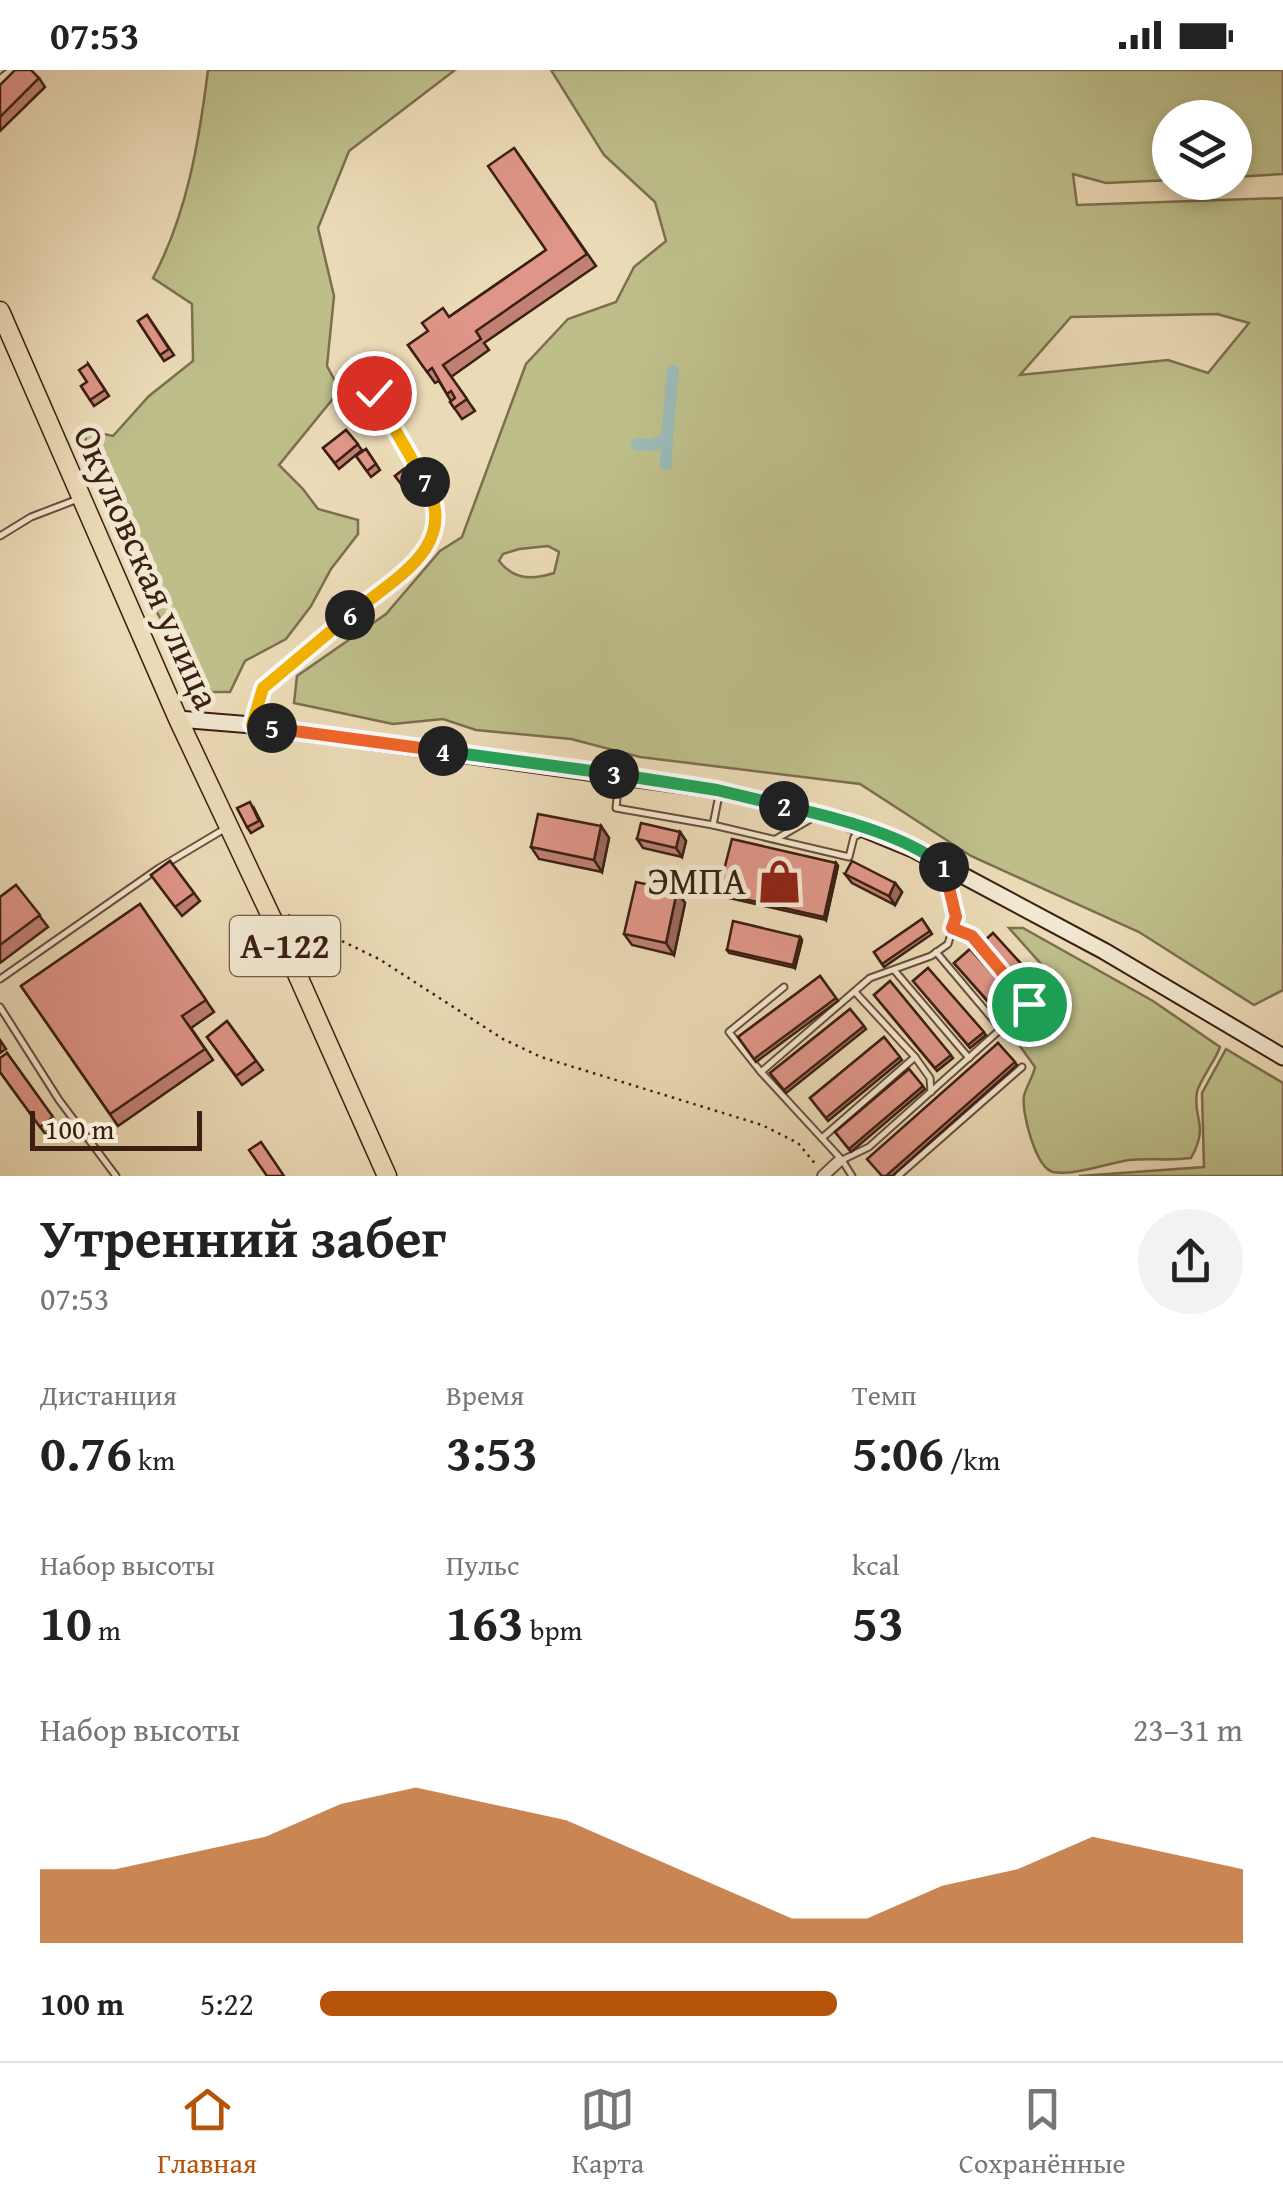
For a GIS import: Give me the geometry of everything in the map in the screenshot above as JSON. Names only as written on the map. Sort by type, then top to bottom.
[{"type":"main road","name":"Окуловская улица","points":[[0,311],[178,719],[387,1176]]},
{"type":"main road","points":[[178,719],[252,725],[619,775],[720,791],[820,814],[868,830],[943,865],[1104,951],[1283,1057]]},
{"type":"street","points":[[0,82],[15,70]]},
{"type":"street","points":[[824,1176],[840,1161]]},
{"type":"lane","points":[[252,725],[263,688],[426,551],[437,527],[433,496],[374,393]]},
{"type":"lane","points":[[0,536],[31,517],[81,498]]},
{"type":"lane","points":[[619,775],[616,808],[713,825],[849,858],[854,837],[868,830]]},
{"type":"lane","points":[[713,825],[720,791]]},
{"type":"lane","points":[[774,841],[820,814]]},
{"type":"lane","points":[[0,979],[159,868],[229,826]]},
{"type":"lane","points":[[761,1072],[870,978],[948,944],[956,917],[943,865]]},
{"type":"lane","points":[[952,928],[972,936],[1029,1004]]},
{"type":"lane","points":[[936,952],[1001,1030]]},
{"type":"lane","points":[[894,970],[969,1058]]},
{"type":"lane","points":[[784,987],[729,1032],[852,1176]]},
{"type":"lane","points":[[854,992],[914,1057],[930,1078],[931,1092]]},
{"type":"lane","points":[[840,1161],[869,1147],[1041,993]]},
{"type":"lane","points":[[0,1007],[59,1100],[116,1176]]},
{"type":"lane","points":[[822,1138],[914,1057]]},
{"type":"lane","points":[[898,1176],[1022,1066]]},
{"type":"path","points":[[280,909],[378,959],[541,1057],[762,1125],[798,1143],[824,1176]]},
{"type":"green space","points":[[208,70],[455,70],[349,151],[318,228],[334,296],[327,366],[340,390],[279,465],[318,509],[358,520],[358,534],[286,639],[245,661],[230,692],[201,692],[154,607],[127,518],[86,444],[85,430],[113,436],[149,396],[193,361],[192,304],[153,278],[175,229],[190,177]]},
{"type":"green space","points":[[551,70],[1283,70],[1283,174],[1252,176],[1252,100],[1152,100],[1152,181],[1106,183],[1073,174],[1077,205],[1283,198],[1283,990],[1254,1005],[1139,932],[971,856],[860,784],[640,757],[571,739],[476,730],[443,719],[393,724],[294,703],[297,676],[386,614],[440,551],[462,537],[526,364],[568,319],[616,302],[634,267],[666,241],[655,202],[604,155]],"holes":[[[1217,314],[1249,323],[1208,373],[1168,360],[1020,375],[1071,317]],[[548,546],[559,552],[554,573],[538,577],[511,572],[499,561],[503,554],[519,549]]]},
{"type":"green space","points":[[1009,928],[1023,928],[1153,1001],[1220,1047],[1197,1092],[1200,1129],[1191,1158],[1129,1160],[1070,1172],[1053,1172],[1041,1161],[1025,1114],[1024,1096],[1035,1067],[1017,1042],[1023,1027],[1065,991]]},
{"type":"green space","points":[[1226,1049],[1283,1083],[1283,1176],[1079,1176],[1204,1167],[1202,1093]]},
{"type":"building","points":[[15,70],[31,70],[39,78],[0,117],[0,85]]},
{"type":"building","points":[[514,148],[587,254],[476,331],[481,339],[443,365],[467,399],[454,408],[451,391],[447,394],[432,368],[427,372],[408,345],[428,331],[422,323],[443,308],[449,317],[546,250],[488,166]]},
{"type":"building","points":[[147,315],[169,349],[160,355],[138,321]]},
{"type":"building","points":[[88,364],[105,390],[90,400],[81,386],[87,382],[79,370]]},
{"type":"building","points":[[346,430],[358,444],[335,463],[323,448]]},
{"type":"building","points":[[366,449],[376,464],[367,471],[356,456]]},
{"type":"building","points":[[404,469],[411,478],[402,485],[395,476]]},
{"type":"building","points":[[250,802],[259,821],[247,827],[237,808]]},
{"type":"building","points":[[538,814],[601,826],[594,860],[531,847]]},
{"type":"building","points":[[641,823],[680,832],[676,848],[637,839]]},
{"type":"building","name":"ЭМПА","points":[[732,839],[836,863],[824,917],[718,893]]},
{"type":"building","points":[[170,861],[194,893],[175,907],[151,875]]},
{"type":"building","points":[[852,861],[895,883],[889,896],[845,874]]},
{"type":"building","points":[[636,882],[677,891],[666,943],[624,934]]},
{"type":"building","points":[[16,885],[40,915],[0,945],[0,897]]},
{"type":"building","points":[[140,904],[206,1000],[182,1016],[205,1049],[110,1114],[21,986]]},
{"type":"building","points":[[922,919],[930,931],[882,964],[874,952]]},
{"type":"building","points":[[733,921],[800,937],[793,965],[727,950]]},
{"type":"building","points":[[993,933],[1036,980],[1025,990],[982,943]]},
{"type":"building","points":[[970,949],[1018,1003],[1002,1017],[954,963]]},
{"type":"building","points":[[928,968],[984,1032],[968,1045],[913,981]]},
{"type":"building","points":[[820,976],[836,998],[754,1059],[738,1037]]},
{"type":"building","points":[[890,981],[951,1055],[935,1068],[874,995]]},
{"type":"building","points":[[850,1009],[864,1026],[784,1090],[770,1073]]},
{"type":"building","points":[[227,1021],[256,1061],[236,1076],[207,1037]]},
{"type":"building","points":[[884,1037],[900,1057],[826,1118],[810,1098]]},
{"type":"building","points":[[998,1043],[1015,1062],[882,1176],[867,1159]]},
{"type":"building","points":[[7,1053],[53,1117],[40,1127],[0,1072],[0,1058]]},
{"type":"building","points":[[909,1069],[923,1086],[849,1149],[835,1132]]},
{"type":"building","points":[[261,1142],[284,1176],[267,1176],[249,1150]]},
{"type":"waterway","points":[[637,444],[654,445],[667,438],[673,371]]},
{"type":"waterway","points":[[666,464],[667,438]]},
{"type":"place","name":"ЭМПА","points":[[779,881]]},
{"type":"route","points":[[374,393],[433,496],[437,527],[426,551],[263,688],[252,725],[717,790],[820,814],[868,830],[943,865],[956,917],[952,928],[972,936],[1029,1004]]}]
